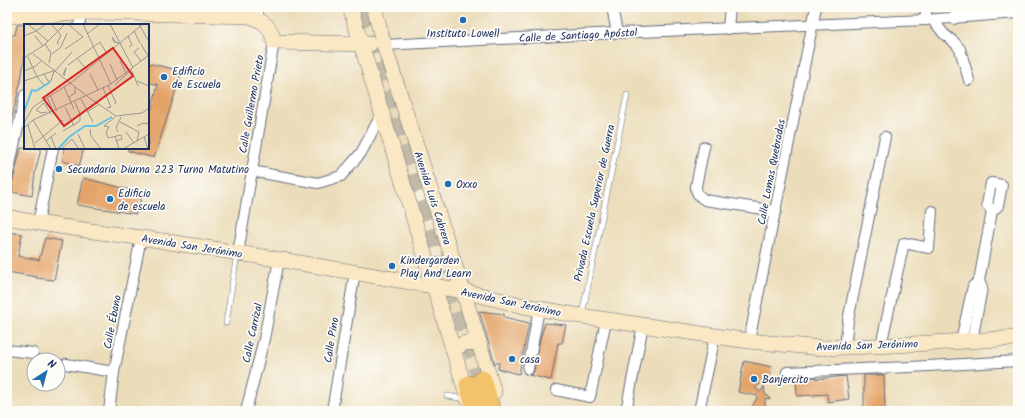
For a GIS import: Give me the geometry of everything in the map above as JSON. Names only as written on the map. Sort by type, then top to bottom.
[{"type":"highway","points":[[473,397],[491,411]]},
{"type":"main road","name":"Avenida Luis Cabrera","points":[[350,7],[433,286],[453,349],[473,397]]},
{"type":"main road","name":"Avenida Luis Cabrera","points":[[374,7],[384,45],[500,411]]},
{"type":"main road","points":[[7,16],[36,16],[61,10],[87,14],[222,11],[249,16],[258,13],[272,33],[274,42]]},
{"type":"main road","name":"Calle de Santiago Apóstol","points":[[274,42],[384,45]]},
{"type":"main road","name":"Avenida San Jerónimo","points":[[7,217],[38,224],[141,238],[355,272],[463,291],[539,309],[749,341],[822,348],[1018,338]]},
{"type":"main road","points":[[427,264],[441,266],[453,260]]},
{"type":"main road","points":[[453,349],[465,343],[479,342]]},
{"type":"street","points":[[612,7],[617,33]]},
{"type":"street","points":[[728,29],[730,7]]},
{"type":"street","name":"Calle Lomas Quebradas","points":[[749,341],[816,7]]},
{"type":"street","points":[[927,7],[929,20],[960,49],[969,80]]},
{"type":"street","points":[[954,18],[959,7]]},
{"type":"street","name":"Calle de Santiago Apóstol","points":[[384,45],[617,33],[929,20],[1018,13]]},
{"type":"street","name":"Calle Guillermo Prieto","points":[[238,253],[274,42]]},
{"type":"street","points":[[7,178],[24,100]]},
{"type":"street","points":[[251,171],[318,183],[340,176],[361,154],[382,113]]},
{"type":"street","points":[[845,347],[848,321],[885,138]]},
{"type":"street","points":[[704,147],[696,186],[696,192],[699,196],[705,200],[776,211]]},
{"type":"street","points":[[38,224],[53,149]]},
{"type":"street","points":[[881,346],[904,243],[929,248],[932,211]]},
{"type":"street","points":[[966,341],[982,288],[979,281],[992,211]]},
{"type":"street","name":"Calle Ébano","points":[[109,411],[114,372],[141,238]]},
{"type":"street","name":"Calle Carrizal","points":[[246,411],[264,339],[279,260]]},
{"type":"street","name":"Calle Pino","points":[[332,411],[355,272]]},
{"type":"street","points":[[528,369],[539,309]]},
{"type":"street","points":[[556,390],[590,397],[606,320]]},
{"type":"street","points":[[626,411],[643,325]]},
{"type":"street","points":[[699,411],[715,336]]},
{"type":"street","points":[[7,350],[26,352]]},
{"type":"street","points":[[787,372],[1018,361]]},
{"type":"street","points":[[66,364],[114,372]]},
{"type":"lane","name":"Privada Escuela Superior de Guerra","points":[[581,316],[627,95]]},
{"type":"lane","points":[[226,322],[238,253]]},
{"type":"lane","points":[[447,396],[473,397]]},
{"type":"building","points":[[17,25],[24,25],[24,61],[21,80],[10,126],[7,126],[7,58],[11,47],[9,47],[12,35],[15,35]]},
{"type":"building","points":[[149,63],[182,71],[154,158],[128,151],[128,149],[149,149],[149,118],[158,85],[149,82]]},
{"type":"building","points":[[21,148],[41,149],[35,173],[32,196],[12,192],[13,186],[7,184],[12,183]]},
{"type":"building","points":[[64,149],[84,149],[79,166],[63,161]]},
{"type":"building","name":"Edificio de escuela","points":[[83,178],[143,193],[136,214],[77,205]]},
{"type":"building","points":[[7,232],[22,234],[18,256],[39,260],[45,238],[62,241],[54,280],[7,272]]},
{"type":"building","points":[[479,311],[504,314],[504,317],[529,323],[519,374],[498,369],[499,362],[495,364]]},
{"type":"building","points":[[545,323],[566,325],[562,343],[558,343],[551,380],[529,375],[533,373],[534,370],[540,339]]},
{"type":"building","name":"Banjercito","points":[[744,361],[772,367],[770,377],[755,388],[761,392],[764,386],[765,394],[770,398],[765,398],[765,411],[759,411],[752,407],[758,396],[738,392]]},
{"type":"building","points":[[864,375],[884,375],[885,411],[864,411]]},
{"type":"building","points":[[846,376],[849,399],[828,402],[827,394],[797,396],[796,378],[816,377],[816,379]]},
{"type":"tunnel","points":[[363,7],[482,380]]},
{"type":"place","name":"Instituto Lowell","points":[[463,20]]},
{"type":"place","name":"Edificio de Escuela","points":[[164,77]]},
{"type":"place","name":"Secundaria Diurna 223 Turno Matutino","points":[[59,169]]},
{"type":"place","name":"Oxxo","points":[[448,184]]},
{"type":"place","name":"Edificio de escuela","points":[[110,199]]},
{"type":"place","name":"Kindergarden Play And Learn","points":[[392,266]]},
{"type":"place","name":"casa","points":[[512,359]]},
{"type":"place","name":"Banjercito","points":[[754,379]]}]
